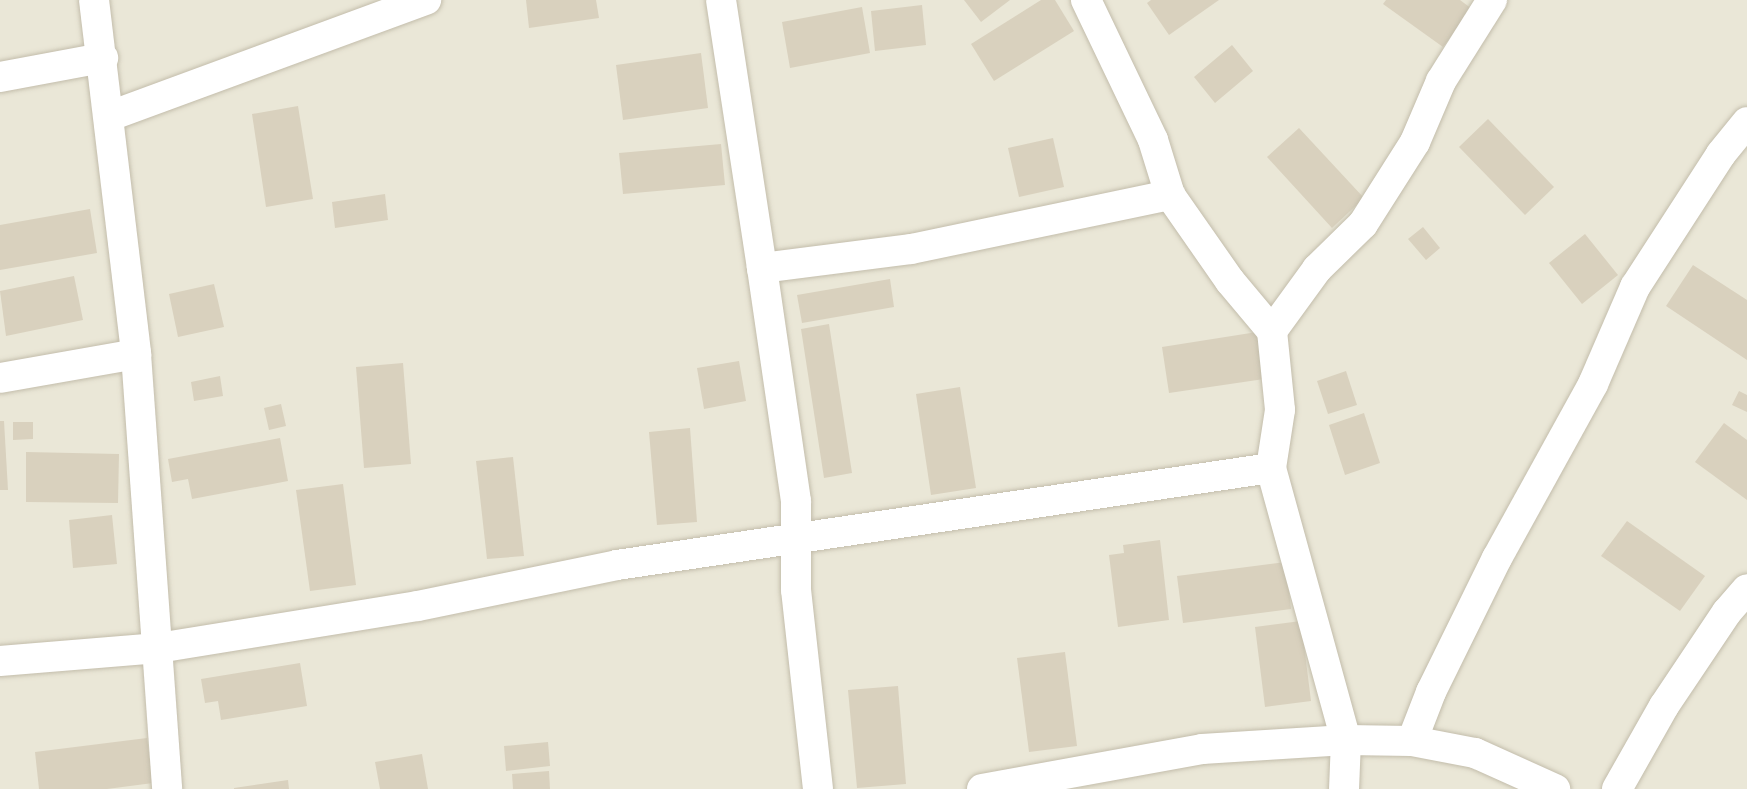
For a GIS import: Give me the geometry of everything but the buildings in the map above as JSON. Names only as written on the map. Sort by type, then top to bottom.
[{"type":"street","points":[[94,0],[110,116],[136,354],[167,789]]},
{"type":"street","points":[[110,116],[382,8],[426,0]]},
{"type":"street","points":[[725,0],[798,540],[796,590],[818,789]]},
{"type":"street","points":[[1086,0],[1153,140],[1170,195],[1230,282],[1272,331],[1280,410],[1271,468],[1346,740],[1344,789]]},
{"type":"street","points":[[1272,331],[1317,269],[1362,224],[1415,142],[1441,81],[1492,0]]},
{"type":"street","points":[[0,77],[103,58]]},
{"type":"street","points":[[1412,741],[1431,692],[1497,558],[1593,384],[1635,286],[1721,154],[1747,122]]},
{"type":"street","points":[[762,268],[911,249],[1170,195]]},
{"type":"street","points":[[0,378],[136,354]]},
{"type":"street","points":[[0,661],[158,648],[418,606],[617,565],[798,540],[1271,468]]},
{"type":"street","points":[[1617,789],[1664,706],[1727,612],[1747,589]]},
{"type":"street","points":[[982,789],[1202,749],[1346,740],[1412,741],[1475,753],[1555,789]]},
{"type":"shaded area","points":[[0,0],[1747,0],[1747,789],[0,789]]}]
